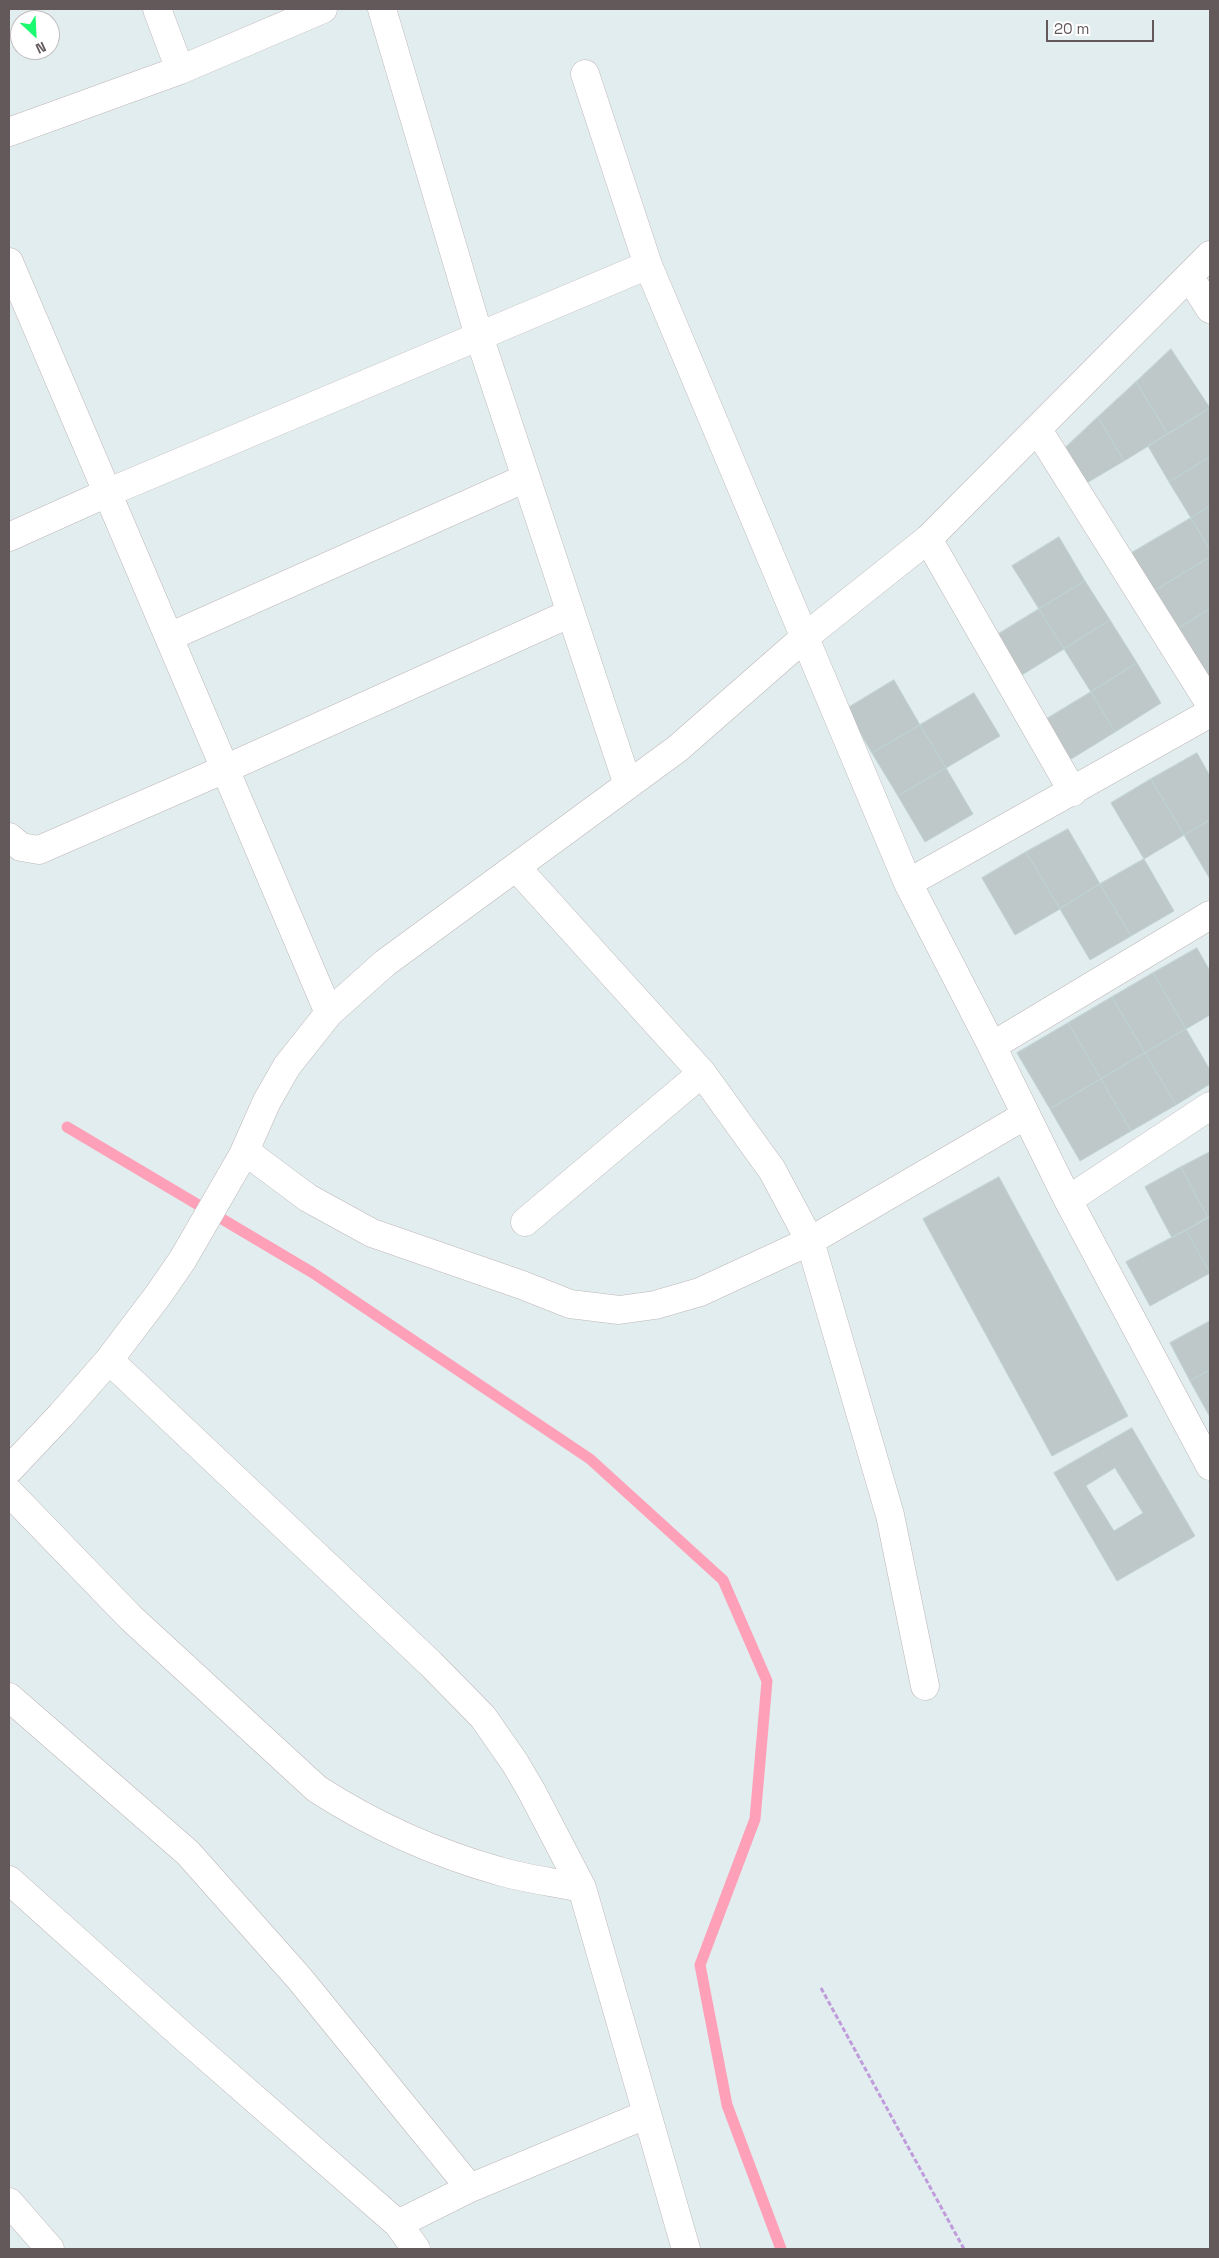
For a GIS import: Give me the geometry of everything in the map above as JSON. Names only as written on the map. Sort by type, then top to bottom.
[{"type":"street","points":[[157,9],[180,70]]},
{"type":"street","points":[[9,132],[180,70],[323,9]]},
{"type":"street","points":[[382,9],[479,336],[628,785]]},
{"type":"street","points":[[585,74],[648,265],[908,884],[992,1046],[1068,1200],[1210,1466]]},
{"type":"street","points":[[9,1470],[109,1360],[183,1260],[244,1153],[267,1101],[286,1066],[329,1013],[385,963],[677,750],[805,637],[928,539],[1210,255]]},
{"type":"street","points":[[9,262],[329,1013]]},
{"type":"street","points":[[9,536],[648,265]]},
{"type":"street","points":[[1190,276],[1210,309]]},
{"type":"street","points":[[1038,430],[1210,704]]},
{"type":"street","points":[[169,637],[526,478]]},
{"type":"street","points":[[928,539],[1073,792]]},
{"type":"street","points":[[9,837],[21,847],[39,850],[225,769],[570,612]]},
{"type":"street","points":[[908,884],[1210,713]]},
{"type":"street","points":[[516,866],[702,1073],[772,1170],[810,1241],[890,1514],[925,1686]]},
{"type":"street","points":[[992,1046],[1210,915]]},
{"type":"street","points":[[525,1222],[702,1073]]},
{"type":"street","points":[[1068,1200],[1210,1106]]},
{"type":"street","points":[[244,1153],[308,1198],[372,1233],[522,1284],[570,1304],[619,1310],[655,1305],[700,1292],[810,1241],[1026,1115]]},
{"type":"street","points":[[109,1360],[431,1664],[483,1717],[532,1792],[582,1888],[686,2249]]},
{"type":"street","points":[[9,1492],[131,1618],[317,1789],[349,1809],[398,1834],[444,1852],[499,1871],[582,1888]]},
{"type":"street","points":[[9,1697],[188,1853],[299,1978],[470,2188]]},
{"type":"street","points":[[9,1880],[398,2224],[416,2249]]},
{"type":"street","points":[[398,2224],[470,2188],[646,2115]]},
{"type":"street","points":[[9,2202],[50,2249]]},
{"type":"path","points":[[821,1988],[964,2249]]},
{"type":"building","points":[[1171,349],[1210,408],[1168,434],[1136,382]]},
{"type":"building","points":[[1136,382],[1168,434],[1124,461],[1098,417]]},
{"type":"building","points":[[1210,408],[1210,457],[1169,482],[1148,446]]},
{"type":"building","points":[[1098,417],[1124,461],[1085,484],[1064,449]]},
{"type":"building","points":[[1210,457],[1210,506],[1191,518],[1169,482]]},
{"type":"building","points":[[1210,506],[1210,550],[1191,518]]},
{"type":"building","points":[[1191,518],[1210,550],[1210,557],[1151,593],[1128,555]]},
{"type":"building","points":[[1059,537],[1085,581],[1039,609],[1012,566]]},
{"type":"building","points":[[1210,557],[1210,609],[1174,631],[1151,593]]},
{"type":"building","points":[[1085,581],[1110,620],[1064,649],[1039,609]]},
{"type":"building","points":[[1039,609],[1064,649],[1017,678],[992,638]]},
{"type":"building","points":[[1210,609],[1210,678],[1205,682],[1174,631]]},
{"type":"building","points":[[1110,620],[1137,663],[1091,692],[1064,649]]},
{"type":"building","points":[[1137,663],[1161,703],[1115,732],[1091,692]]},
{"type":"building","points":[[894,680],[920,725],[872,753],[846,709]]},
{"type":"building","points":[[1091,692],[1115,732],[1068,761],[1043,721]]},
{"type":"building","points":[[974,693],[1000,736],[946,768],[920,725]]},
{"type":"building","points":[[920,725],[946,768],[898,796],[872,753]]},
{"type":"building","points":[[1197,753],[1210,776],[1210,820],[1184,835],[1151,779]]},
{"type":"building","points":[[946,768],[973,814],[925,842],[898,796]]},
{"type":"building","points":[[1151,779],[1184,835],[1144,859],[1111,803]]},
{"type":"building","points":[[1210,820],[1210,879],[1184,835]]},
{"type":"building","points":[[1068,829],[1100,884],[1060,909],[1026,852]]},
{"type":"building","points":[[1026,852],[1060,909],[1015,935],[982,878]]},
{"type":"building","points":[[1144,859],[1174,911],[1131,936],[1100,884]]},
{"type":"building","points":[[1100,884],[1131,936],[1090,960],[1060,909]]},
{"type":"building","points":[[1197,948],[1210,971],[1210,1015],[1186,1029],[1153,973]]},
{"type":"building","points":[[1153,973],[1186,1029],[1145,1053],[1112,997]]},
{"type":"building","points":[[1112,997],[1145,1053],[1101,1079],[1068,1023]]},
{"type":"building","points":[[1068,1023],[1101,1079],[1050,1109],[1017,1053]]},
{"type":"building","points":[[1186,1029],[1210,1070],[1210,1084],[1176,1105],[1145,1053]]},
{"type":"building","points":[[1145,1053],[1176,1105],[1131,1131],[1101,1079]]},
{"type":"building","points":[[1101,1079],[1131,1131],[1080,1161],[1050,1109]]},
{"type":"building","points":[[1210,1152],[1210,1216],[1208,1218],[1181,1167]]},
{"type":"building","points":[[1181,1167],[1208,1218],[1172,1238],[1145,1187]]},
{"type":"building","points":[[999,1177],[1128,1416],[1052,1456],[923,1219]]},
{"type":"building","points":[[1210,1216],[1210,1273],[1186,1230]]},
{"type":"building","points":[[1186,1230],[1210,1273],[1150,1306],[1126,1262]]},
{"type":"building","points":[[1210,1321],[1210,1370],[1190,1381],[1170,1343]]},
{"type":"building","points":[[1210,1370],[1210,1417],[1190,1381]]},
{"type":"building","points":[[1132,1428],[1195,1536],[1117,1581],[1054,1473]],"holes":[[[1115,1468],[1143,1513],[1114,1531],[1086,1486]]]},
{"type":"waterway","points":[[67,1127],[313,1273],[590,1459],[723,1580],[767,1681],[755,1819],[700,1965],[727,2105],[781,2249]]}]
